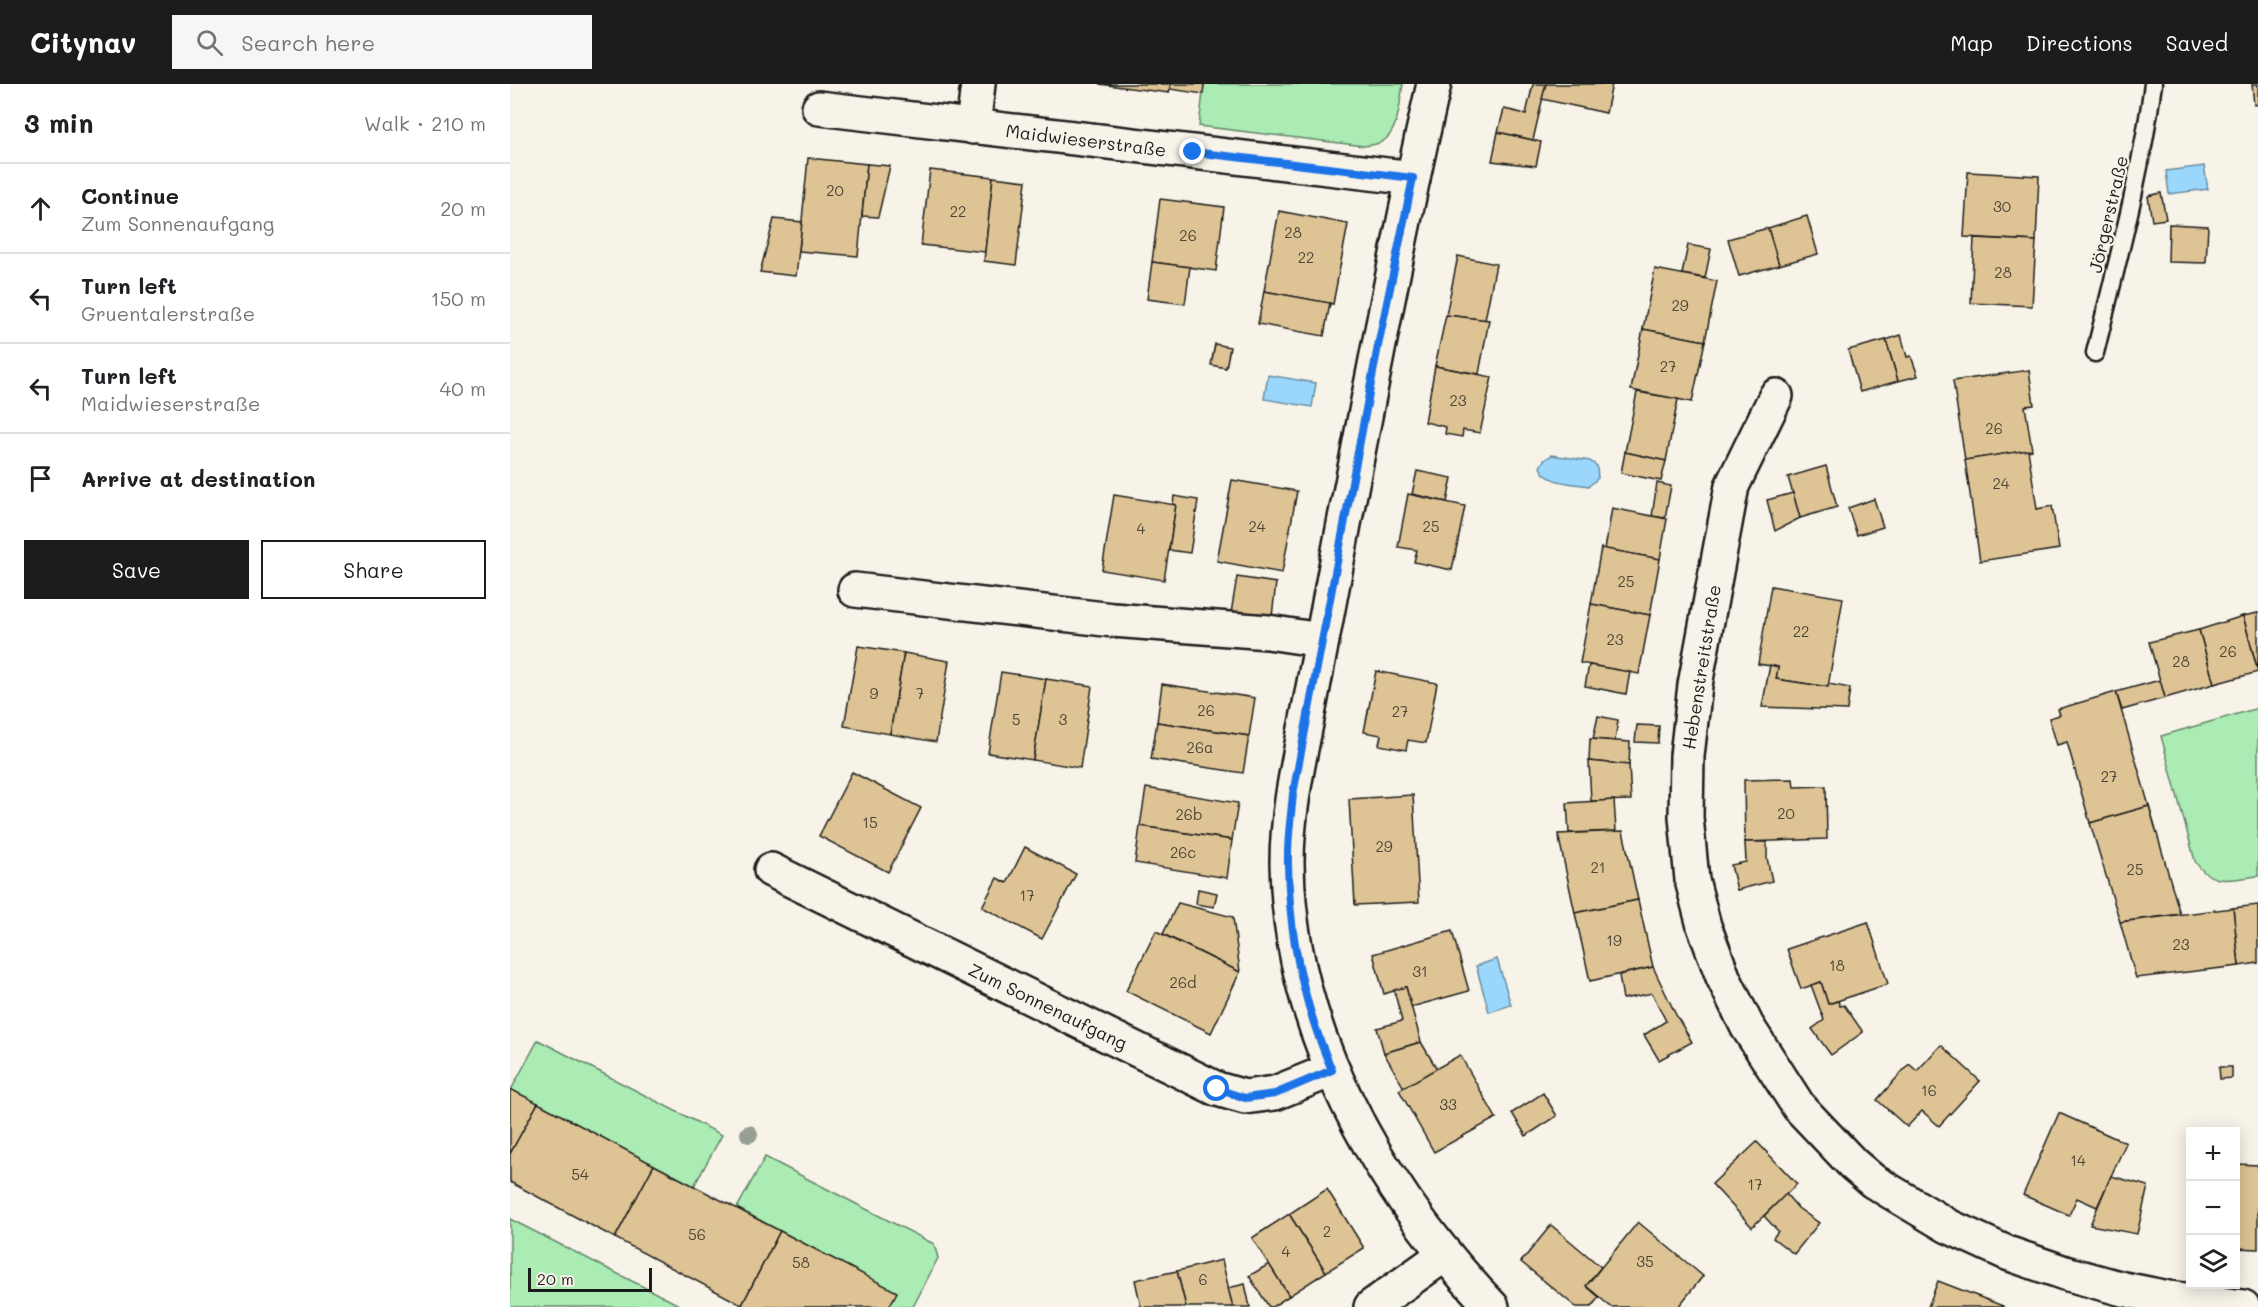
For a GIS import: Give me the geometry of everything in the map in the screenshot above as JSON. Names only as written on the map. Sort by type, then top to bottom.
[{"type":"street","points":[[973,127],[978,84]]},
{"type":"street","points":[[1434,84],[1413,178],[1321,640],[1293,794],[1287,862],[1292,926],[1302,983],[1316,1032],[1332,1070],[1376,1155],[1404,1201],[1444,1255],[1492,1307]]},
{"type":"street","name":"Maidwieserstraße","points":[[819,108],[1413,178]]},
{"type":"street","name":"Hebenstreitstraße","points":[[1776,396],[1732,486],[1695,685],[1687,756],[1686,817],[1692,880],[1704,926],[1723,977],[1747,1026],[1799,1107],[1853,1164],[1873,1181],[1948,1226],[2007,1253],[2065,1273],[2123,1289],[2168,1298],[2244,1307]]},
{"type":"street","points":[[855,590],[1091,617],[1268,632],[1321,640]]},
{"type":"street","name":"Zum Sonnenaufgang","points":[[771,870],[1217,1089],[1245,1098],[1275,1094],[1332,1070]]},
{"type":"street","points":[[1371,1307],[1444,1255]]},
{"type":"lane","name":"Jörgerstraße","points":[[2095,353],[2134,197],[2146,138],[2153,84]]},
{"type":"green space","points":[[1204,84],[1403,84],[1394,128],[1381,142],[1364,146],[1199,126]]},
{"type":"green space","points":[[2258,708],[2258,876],[2215,878],[2208,875],[2195,861],[2161,736]]},
{"type":"green space","points":[[538,1040],[722,1135],[694,1186],[511,1090]]},
{"type":"green space","points":[[765,1157],[934,1244],[938,1258],[913,1307],[889,1307],[896,1292],[737,1208]]},
{"type":"green space","points":[[510,1219],[683,1307],[510,1307]]},
{"type":"water","points":[[2204,166],[2208,189],[2169,194],[2166,171]]},
{"type":"water","points":[[1268,375],[1316,383],[1312,407],[1264,399]]},
{"type":"water","points":[[1552,455],[1590,461],[1597,466],[1598,478],[1589,486],[1561,482],[1548,477],[1540,467],[1544,460]]},
{"type":"water","points":[[1497,959],[1511,1005],[1489,1012],[1476,966]]},
{"type":"building","points":[[1099,84],[1171,84],[1169,93]]},
{"type":"building","points":[[1171,84],[1204,84],[1203,94],[1170,89]]},
{"type":"building","points":[[1533,84],[1546,84],[1533,140],[1498,132],[1504,109],[1526,114]]},
{"type":"building","points":[[1546,84],[1612,84],[1606,113],[1542,99]]},
{"type":"building","points":[[2252,84],[2258,84],[2258,104],[2254,105]]},
{"type":"building","points":[[1498,132],[1541,142],[1536,166],[1492,161]]},
{"type":"building","points":[[808,158],[867,164],[858,256],[799,251]]},
{"type":"building","points":[[867,164],[890,166],[878,217],[862,216]]},
{"type":"building","points":[[930,170],[993,177],[985,252],[921,245]]},
{"type":"building","points":[[1968,172],[2039,176],[2036,241],[1964,237]]},
{"type":"building","points":[[993,177],[1026,181],[1016,265],[984,261]]},
{"type":"building","points":[[2161,193],[2166,219],[2152,221],[2148,196]]},
{"type":"building","points":[[1160,199],[1224,207],[1216,271],[1152,262]]},
{"type":"building","points":[[1279,211],[1348,224],[1333,304],[1264,291]]},
{"type":"building","points":[[1807,216],[1818,254],[1779,265],[1768,228]]},
{"type":"building","points":[[774,219],[802,222],[796,276],[760,272]]},
{"type":"building","points":[[2169,224],[2208,226],[2206,263],[2168,262]]},
{"type":"building","points":[[1768,228],[1779,265],[1739,276],[1728,239]]},
{"type":"building","points":[[1974,238],[2036,241],[2032,306],[1971,303]]},
{"type":"building","points":[[1688,245],[1711,249],[1705,278],[1682,274]]},
{"type":"building","points":[[1458,256],[1496,264],[1485,320],[1446,315]]},
{"type":"building","points":[[1152,262],[1190,267],[1185,304],[1147,299]]},
{"type":"building","points":[[1655,269],[1717,281],[1705,341],[1643,329]]},
{"type":"building","points":[[1264,291],[1330,303],[1324,336],[1258,324]]},
{"type":"building","points":[[1446,315],[1489,320],[1479,374],[1435,366]]},
{"type":"building","points":[[1643,329],[1705,341],[1692,402],[1631,390]]},
{"type":"building","points":[[1901,335],[1907,357],[1911,356],[1918,376],[1898,381],[1886,340]]},
{"type":"building","points":[[1886,340],[1898,381],[1860,392],[1848,350]]},
{"type":"building","points":[[1215,344],[1230,347],[1226,368],[1211,365]]},
{"type":"building","points":[[1435,366],[1492,377],[1480,433],[1463,430],[1462,437],[1445,434],[1446,427],[1425,422]]},
{"type":"building","points":[[2029,370],[2034,405],[2025,406],[2032,450],[1965,460],[1953,381]]},
{"type":"building","points":[[1637,392],[1678,399],[1666,461],[1625,452]]},
{"type":"building","points":[[2028,450],[2037,509],[2052,506],[2059,549],[1980,561],[1965,460]]},
{"type":"building","points":[[1625,452],[1666,461],[1661,481],[1621,473]]},
{"type":"building","points":[[1826,466],[1837,507],[1800,518],[1788,477]]},
{"type":"building","points":[[1417,471],[1452,478],[1447,502],[1412,494]]},
{"type":"building","points":[[1232,480],[1297,491],[1282,573],[1217,561]]},
{"type":"building","points":[[1657,483],[1671,486],[1665,518],[1652,516]]},
{"type":"building","points":[[1793,493],[1800,518],[1775,531],[1767,500]]},
{"type":"building","points":[[1408,494],[1465,506],[1452,570],[1414,562],[1417,550],[1398,547]]},
{"type":"building","points":[[1114,495],[1176,505],[1164,580],[1102,570]]},
{"type":"building","points":[[1174,496],[1198,500],[1190,553],[1169,550],[1176,505],[1173,504]]},
{"type":"building","points":[[1874,499],[1883,527],[1857,535],[1848,508]]},
{"type":"building","points":[[1612,508],[1667,519],[1660,559],[1605,549]]},
{"type":"building","points":[[1601,548],[1660,559],[1650,615],[1591,604]]},
{"type":"building","points":[[1237,577],[1276,583],[1272,616],[1231,613]]},
{"type":"building","points":[[1771,586],[1843,598],[1828,687],[1776,679],[1778,667],[1758,664]]},
{"type":"building","points":[[1591,604],[1650,615],[1639,674],[1580,663]]},
{"type":"building","points":[[2258,613],[2258,671],[2243,616]]},
{"type":"building","points":[[2243,616],[2258,672],[2214,684],[2199,630]]},
{"type":"building","points":[[2199,630],[2214,684],[2165,698],[2149,642]]},
{"type":"building","points":[[858,646],[904,653],[890,734],[844,726]]},
{"type":"building","points":[[904,653],[949,661],[936,742],[890,734]]},
{"type":"building","points":[[1589,665],[1630,672],[1626,694],[1585,686]]},
{"type":"building","points":[[1770,665],[1778,667],[1776,679],[1850,688],[1847,710],[1762,707]]},
{"type":"building","points":[[1376,671],[1437,683],[1426,743],[1408,740],[1406,750],[1379,745],[1381,735],[1364,732]]},
{"type":"building","points":[[1001,672],[1046,679],[1033,760],[988,753]]},
{"type":"building","points":[[1046,679],[1092,686],[1080,768],[1033,760]]},
{"type":"building","points":[[2160,680],[2165,698],[2122,710],[2116,692]]},
{"type":"building","points":[[1162,684],[1255,698],[1249,736],[1157,722]]},
{"type":"building","points":[[2116,692],[2149,806],[2090,823],[2067,742],[2057,745],[2049,718],[2060,715],[2058,709]]},
{"type":"building","points":[[1598,716],[1618,720],[1615,741],[1593,739]]},
{"type":"building","points":[[1157,722],[1249,736],[1243,773],[1151,759]]},
{"type":"building","points":[[1637,725],[1659,726],[1658,743],[1635,742]]},
{"type":"building","points":[[1590,739],[1630,742],[1629,765],[1589,761]]},
{"type":"building","points":[[1589,761],[1629,765],[1631,800],[1591,801]]},
{"type":"building","points":[[852,772],[921,808],[888,872],[819,836]]},
{"type":"building","points":[[1793,779],[1794,787],[1826,786],[1827,839],[1745,842],[1744,780]]},
{"type":"building","points":[[1146,788],[1238,803],[1232,840],[1140,826]]},
{"type":"building","points":[[1413,795],[1419,902],[1355,905],[1349,799]]},
{"type":"building","points":[[1614,800],[1616,831],[1569,833],[1567,803]]},
{"type":"building","points":[[2149,806],[2180,914],[2120,922],[2090,823]]},
{"type":"building","points":[[1140,826],[1232,840],[1227,878],[1135,863]]},
{"type":"building","points":[[1623,831],[1638,900],[1575,913],[1558,834]]},
{"type":"building","points":[[1745,842],[1767,842],[1767,858],[1772,881],[1737,890],[1731,865],[1746,862]]},
{"type":"building","points":[[1025,847],[1076,874],[1042,939],[982,907],[997,878],[1007,883]]},
{"type":"building","points":[[1198,889],[1217,893],[1214,907],[1196,904]]},
{"type":"building","points":[[1638,900],[1653,967],[1590,981],[1575,913]]},
{"type":"building","points":[[1178,903],[1233,917],[1240,972],[1163,934]]},
{"type":"building","points":[[2258,905],[2258,963],[2239,966],[2233,908]]},
{"type":"building","points":[[2233,908],[2239,966],[2136,978],[2120,922]]},
{"type":"building","points":[[1868,922],[1888,984],[1828,1004],[1821,982],[1801,989],[1787,949]]},
{"type":"building","points":[[1156,931],[1240,972],[1211,1033],[1126,991]]},
{"type":"building","points":[[1452,931],[1469,991],[1411,1007],[1406,987],[1384,994],[1373,954]]},
{"type":"building","points":[[1653,967],[1692,1042],[1659,1060],[1644,1035],[1666,1021],[1652,993],[1623,999],[1619,975]]},
{"type":"building","points":[[1821,982],[1828,1004],[1838,1001],[1840,1006],[1844,1005],[1863,1032],[1831,1055],[1812,1029],[1824,1020],[1811,985]]},
{"type":"building","points":[[1406,987],[1421,1042],[1384,1053],[1377,1028],[1402,1021],[1394,990]]},
{"type":"building","points":[[1421,1042],[1437,1069],[1404,1088],[1384,1053]]},
{"type":"building","points":[[1941,1045],[1980,1081],[1939,1126],[1922,1111],[1907,1127],[1877,1100],[1909,1064],[1917,1071]]},
{"type":"building","points":[[1460,1055],[1496,1118],[1434,1152],[1399,1090]]},
{"type":"building","points":[[2219,1067],[2232,1067],[2232,1078],[2220,1079]]},
{"type":"building","points":[[510,1089],[538,1103],[510,1154]]},
{"type":"building","points":[[1543,1093],[1557,1116],[1526,1136],[1512,1113]]},
{"type":"building","points":[[538,1103],[654,1165],[615,1238],[510,1182],[510,1154]]},
{"type":"building","points":[[2059,1113],[2126,1143],[2097,1207],[2077,1198],[2069,1215],[2023,1195]]},
{"type":"building","points":[[1757,1142],[1797,1184],[1752,1227],[1712,1184]]},
{"type":"building","points":[[2240,1164],[2258,1165],[2258,1249],[2240,1248]]},
{"type":"building","points":[[654,1165],[780,1231],[742,1305],[615,1238]]},
{"type":"building","points":[[2111,1176],[2148,1186],[2137,1234],[2090,1225]]},
{"type":"building","points":[[1327,1189],[1364,1248],[1326,1272],[1289,1214]]},
{"type":"building","points":[[1786,1194],[1798,1208],[1819,1223],[1794,1254],[1773,1238],[1778,1231],[1764,1216]]},
{"type":"building","points":[[1289,1214],[1326,1272],[1289,1296],[1252,1238]]},
{"type":"building","points":[[1638,1222],[1703,1276],[1678,1307],[1611,1307],[1586,1286]]},
{"type":"building","points":[[1551,1225],[1601,1267],[1586,1286],[1599,1297],[1591,1307],[1576,1307],[1521,1262]]},
{"type":"building","points":[[780,1231],[897,1292],[889,1307],[745,1307],[742,1305]]},
{"type":"building","points":[[1222,1260],[1233,1307],[1186,1307],[1177,1271]]},
{"type":"building","points":[[1269,1264],[1289,1296],[1272,1307],[1269,1307],[1249,1276]]},
{"type":"building","points":[[1177,1271],[1186,1307],[1141,1307],[1135,1280]]},
{"type":"building","points":[[1938,1281],[2003,1306],[2003,1307],[1928,1307]]},
{"type":"building","points":[[1245,1284],[1250,1307],[1233,1307],[1228,1288]]},
{"type":"route","points":[[1193,152],[1413,178],[1379,341],[1293,794],[1287,862],[1292,926],[1302,983],[1316,1032],[1332,1070],[1275,1094],[1245,1098],[1217,1089]]}]
